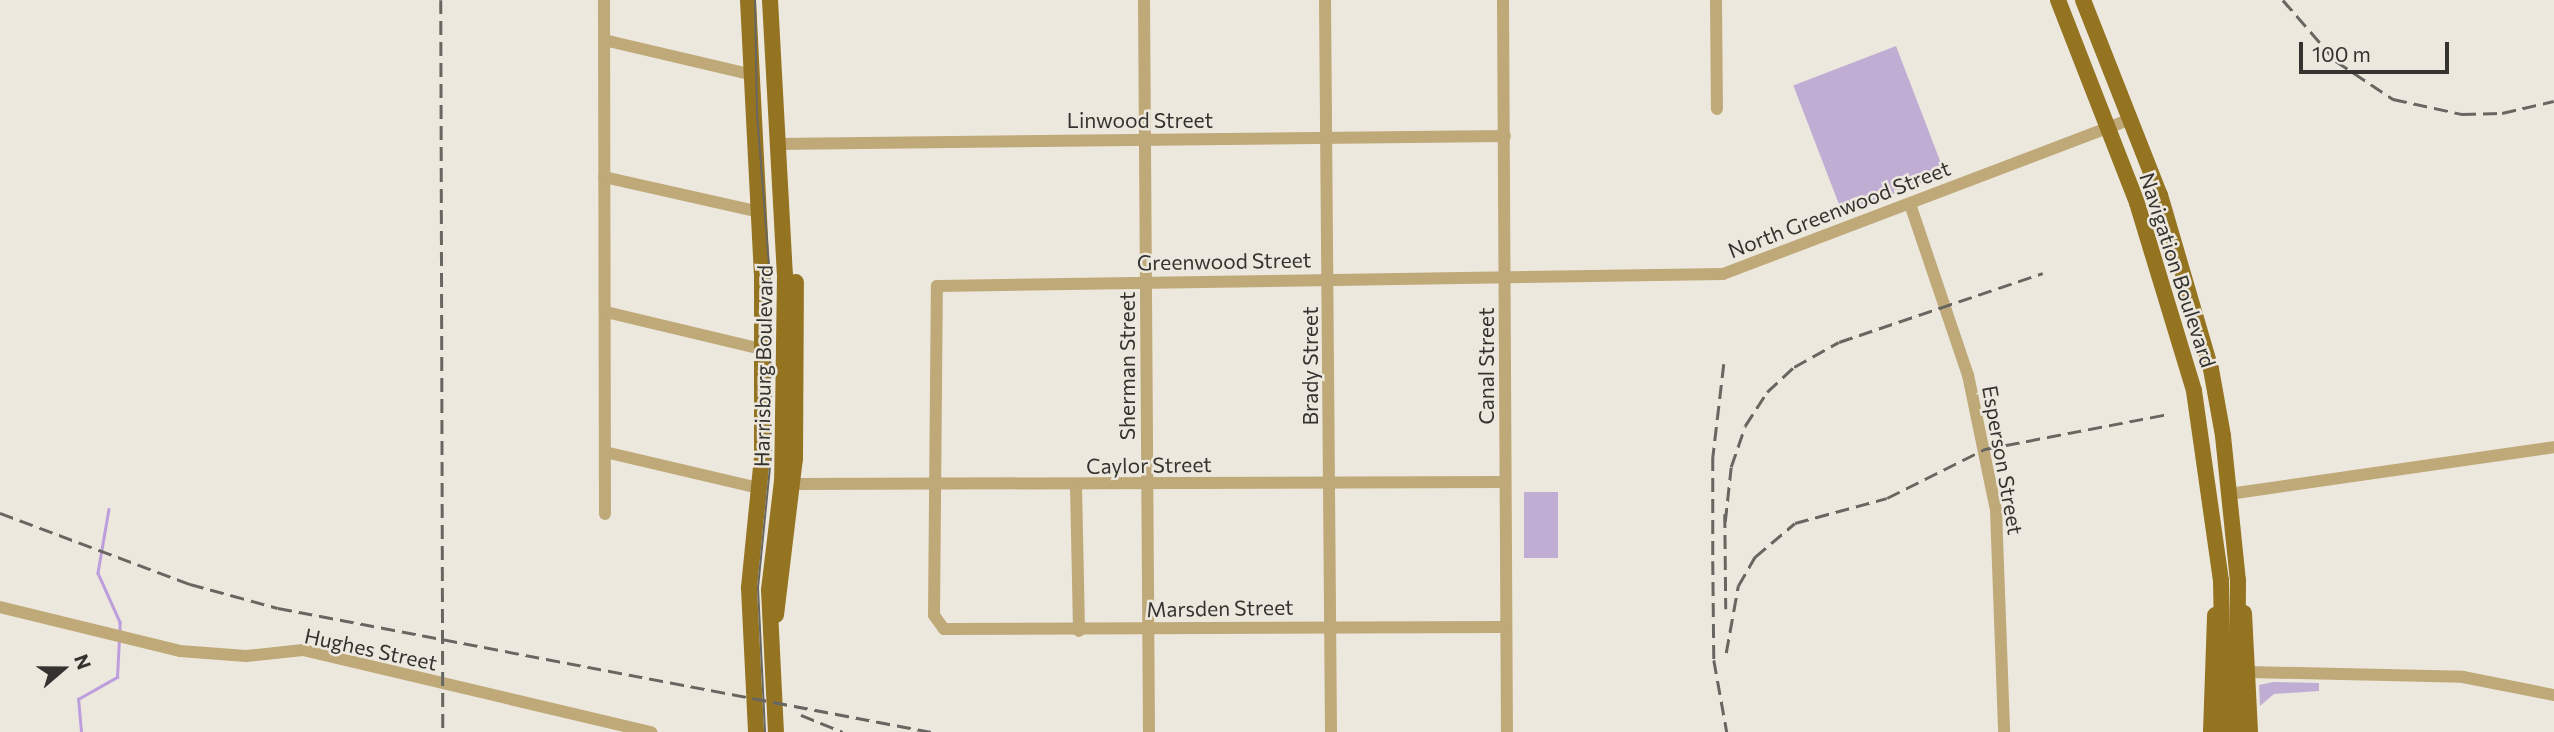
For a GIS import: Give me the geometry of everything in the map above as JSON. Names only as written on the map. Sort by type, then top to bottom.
[{"type":"main road","name":"Harrisburg Boulevard","points":[[748,0],[748,74],[761,276],[762,457],[749,588],[757,732]]},
{"type":"main road","name":"Harrisburg Boulevard","points":[[770,0],[785,274],[784,452],[769,590],[775,732]]},
{"type":"main road","name":"Navigation Boulevard","points":[[2057,0],[2137,203],[2194,391],[2221,581],[2224,732]]},
{"type":"main road","name":"Navigation Boulevard","points":[[2083,0],[2160,195],[2211,369],[2238,580],[2237,732]]},
{"type":"main road","points":[[748,74],[752,347],[750,486],[740,574],[743,622],[761,676],[762,732]]},
{"type":"main road","points":[[775,732],[770,664],[793,484],[795,269],[776,144]]},
{"type":"main road","points":[[2137,203],[2160,195]]},
{"type":"main road","points":[[2211,502],[2229,494]]},
{"type":"main road","points":[[2238,580],[2249,672],[2249,732]]},
{"type":"main road","points":[[2211,732],[2211,638],[2221,581]]},
{"type":"main road","points":[[743,622],[774,622]]},
{"type":"street","points":[[604,0],[605,514]]},
{"type":"street","points":[[1138,0],[1149,0]]},
{"type":"street","name":"Sherman Street","points":[[1144,0],[1149,732]]},
{"type":"street","name":"Brady Street","points":[[1325,0],[1331,732]]},
{"type":"street","name":"Canal Street","points":[[1503,0],[1507,732]]},
{"type":"street","points":[[1716,0],[1717,109]]},
{"type":"street","points":[[604,40],[748,74]]},
{"type":"street","name":"North Greenwood Street","points":[[1506,276],[1723,274],[1910,204],[2092,130],[2108,128],[2131,119]]},
{"type":"street","name":"Linwood Street","points":[[776,144],[1505,136]]},
{"type":"street","points":[[604,177],[750,211]]},
{"type":"street","name":"Esperson Street","points":[[1910,204],[1968,375],[1996,510],[2004,732]]},
{"type":"street","name":"Greenwood Street","points":[[934,483],[934,298],[937,286],[1506,276]]},
{"type":"street","points":[[606,312],[752,347]]},
{"type":"street","points":[[2229,494],[2554,447]]},
{"type":"street","points":[[605,452],[750,486]]},
{"type":"street","name":"Caylor Street","points":[[793,484],[1076,486],[1505,482]]},
{"type":"street","name":"Marsden Street","points":[[934,483],[937,624],[955,632],[1331,626],[1506,627]]},
{"type":"street","points":[[1076,486],[1079,631]]},
{"type":"street","name":"Hughes Street","points":[[0,607],[180,650],[246,656],[304,650],[646,731]]},
{"type":"street","points":[[2249,672],[2463,677],[2554,695]]},
{"type":"shaded area","points":[[1896,46],[1945,174],[1842,213],[1793,85]]},
{"type":"shaded area","points":[[1524,492],[1558,492],[1558,558],[1524,558]]},
{"type":"shaded area","points":[[2273,682],[2319,683],[2319,691],[2274,694],[2260,706],[2259,685]]},
{"type":"waterway","points":[[109,509],[98,573],[120,622],[120,633]]},
{"type":"waterway","points":[[81,732],[78,699],[117,677],[119,640]]},
{"type":"tram line","points":[[755,0],[757,113],[770,277],[771,457],[758,588],[765,732]]},
{"type":"railway","points":[[441,0],[443,732]]},
{"type":"railway","points":[[2283,0],[2336,61],[2393,99],[2462,114],[2502,113],[2554,101]]},
{"type":"railway","points":[[1725,522],[1731,467],[1745,426],[1767,392],[1794,367],[1839,342],[2043,273]]},
{"type":"railway","points":[[1724,364],[1713,457],[1713,561],[1714,660],[1727,732]]},
{"type":"railway","points":[[1726,653],[1738,586],[1755,557],[1795,523],[1887,498],[1985,449],[2168,414]]},
{"type":"railway","points":[[0,513],[190,584],[278,608],[931,732]]},
{"type":"railway","points":[[1725,514],[1726,609]]},
{"type":"railway","points":[[801,715],[843,732]]}]
